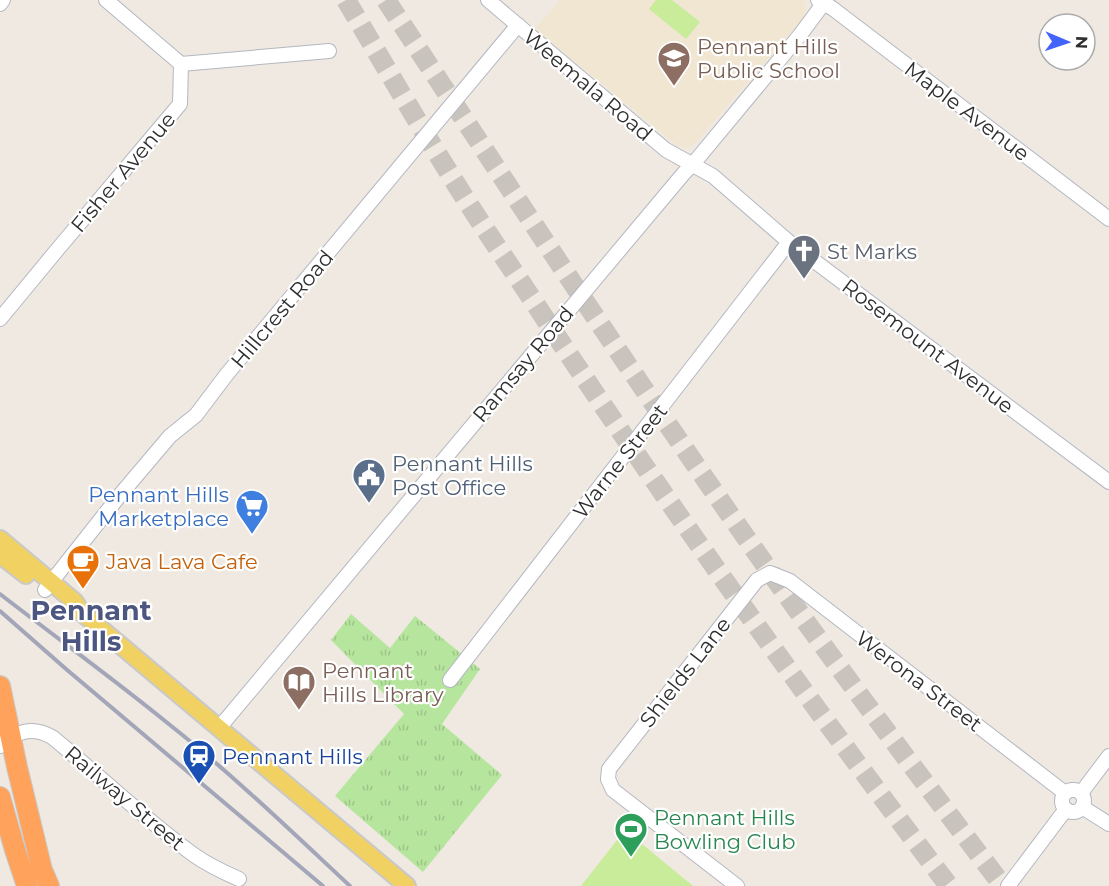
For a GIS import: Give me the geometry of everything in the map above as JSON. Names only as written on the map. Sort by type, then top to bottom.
[{"type":"highway","points":[[0,686],[5,742],[42,870],[49,886]]},
{"type":"highway","points":[[0,797],[27,886]]},
{"type":"main road","points":[[0,540],[69,609],[81,612],[407,886]]},
{"type":"main road","points":[[0,555],[22,572],[48,586]]},
{"type":"main road","points":[[0,574],[13,570],[22,572]]},
{"type":"street","points":[[0,4],[3,0]]},
{"type":"street","points":[[106,0],[181,64],[329,51]]},
{"type":"street","name":"Weemala Road","points":[[488,0],[666,150],[693,164]]},
{"type":"street","name":"Ramsay Road","points":[[219,728],[693,164],[800,35],[823,2]]},
{"type":"street","name":"Maple Avenue","points":[[823,2],[1109,219]]},
{"type":"street","name":"Hillcrest Road","points":[[48,586],[170,436],[196,415],[241,357],[518,25]]},
{"type":"street","name":"Fisher Avenue","points":[[0,320],[180,104],[181,64]]},
{"type":"street","name":"Rosemount Avenue","points":[[693,164],[713,176],[789,242],[1109,482]]},
{"type":"street","name":"Warne Street","points":[[450,680],[789,242]]},
{"type":"street","name":"Shields Lane","points":[[737,886],[613,790],[608,779],[609,769],[757,580],[770,573]]},
{"type":"street","name":"Werona Street","points":[[770,573],[790,581],[1065,793]]},
{"type":"street","name":"Railway Street","points":[[5,742],[34,730],[51,737],[194,855],[239,879]]},
{"type":"street","points":[[1109,756],[1082,800],[1076,811],[1069,811],[1062,803],[1065,793],[1071,790],[1078,791],[1082,800],[1109,824]]},
{"type":"street","points":[[1008,886],[1066,809]]},
{"type":"shaded area","name":"Pennant Hills Public School","points":[[560,0],[803,0],[806,9],[803,19],[694,144],[687,148],[679,147],[535,29]]},
{"type":"green space","points":[[656,0],[672,0],[700,22],[686,39],[649,9]]},
{"type":"green space","points":[[351,614],[390,648],[415,616],[480,669],[442,724],[502,775],[423,872],[335,796],[404,714],[331,640]]},
{"type":"green space","name":"Pennant Hills Bowling Club","points":[[625,830],[693,886],[581,886]]},
{"type":"tunnel","points":[[346,0],[470,207],[638,457],[791,674],[949,886]]},
{"type":"tunnel","points":[[386,0],[601,326],[733,519],[832,658],[1003,886]]},
{"type":"railway","points":[[0,594],[193,744],[350,886]]},
{"type":"railway","points":[[0,611],[323,886]]},
{"type":"place","name":"Pennant Hills Public School","points":[[674,87]]},
{"type":"place","name":"St Marks","points":[[804,280]]},
{"type":"place","name":"Pennant Hills Post Office","points":[[369,504]]},
{"type":"place","name":"Pennant Hills Marketplace","points":[[252,535]]},
{"type":"place","name":"Java Lava Cafe","points":[[83,590]]},
{"type":"place","name":"Pennant Hills Library","points":[[299,711]]},
{"type":"place","name":"Pennant Hills","points":[[199,785]]},
{"type":"place","name":"Pennant Hills Bowling Club","points":[[631,858]]},
{"type":"district","name":"Pennant Hills","points":[[91,626]]}]
